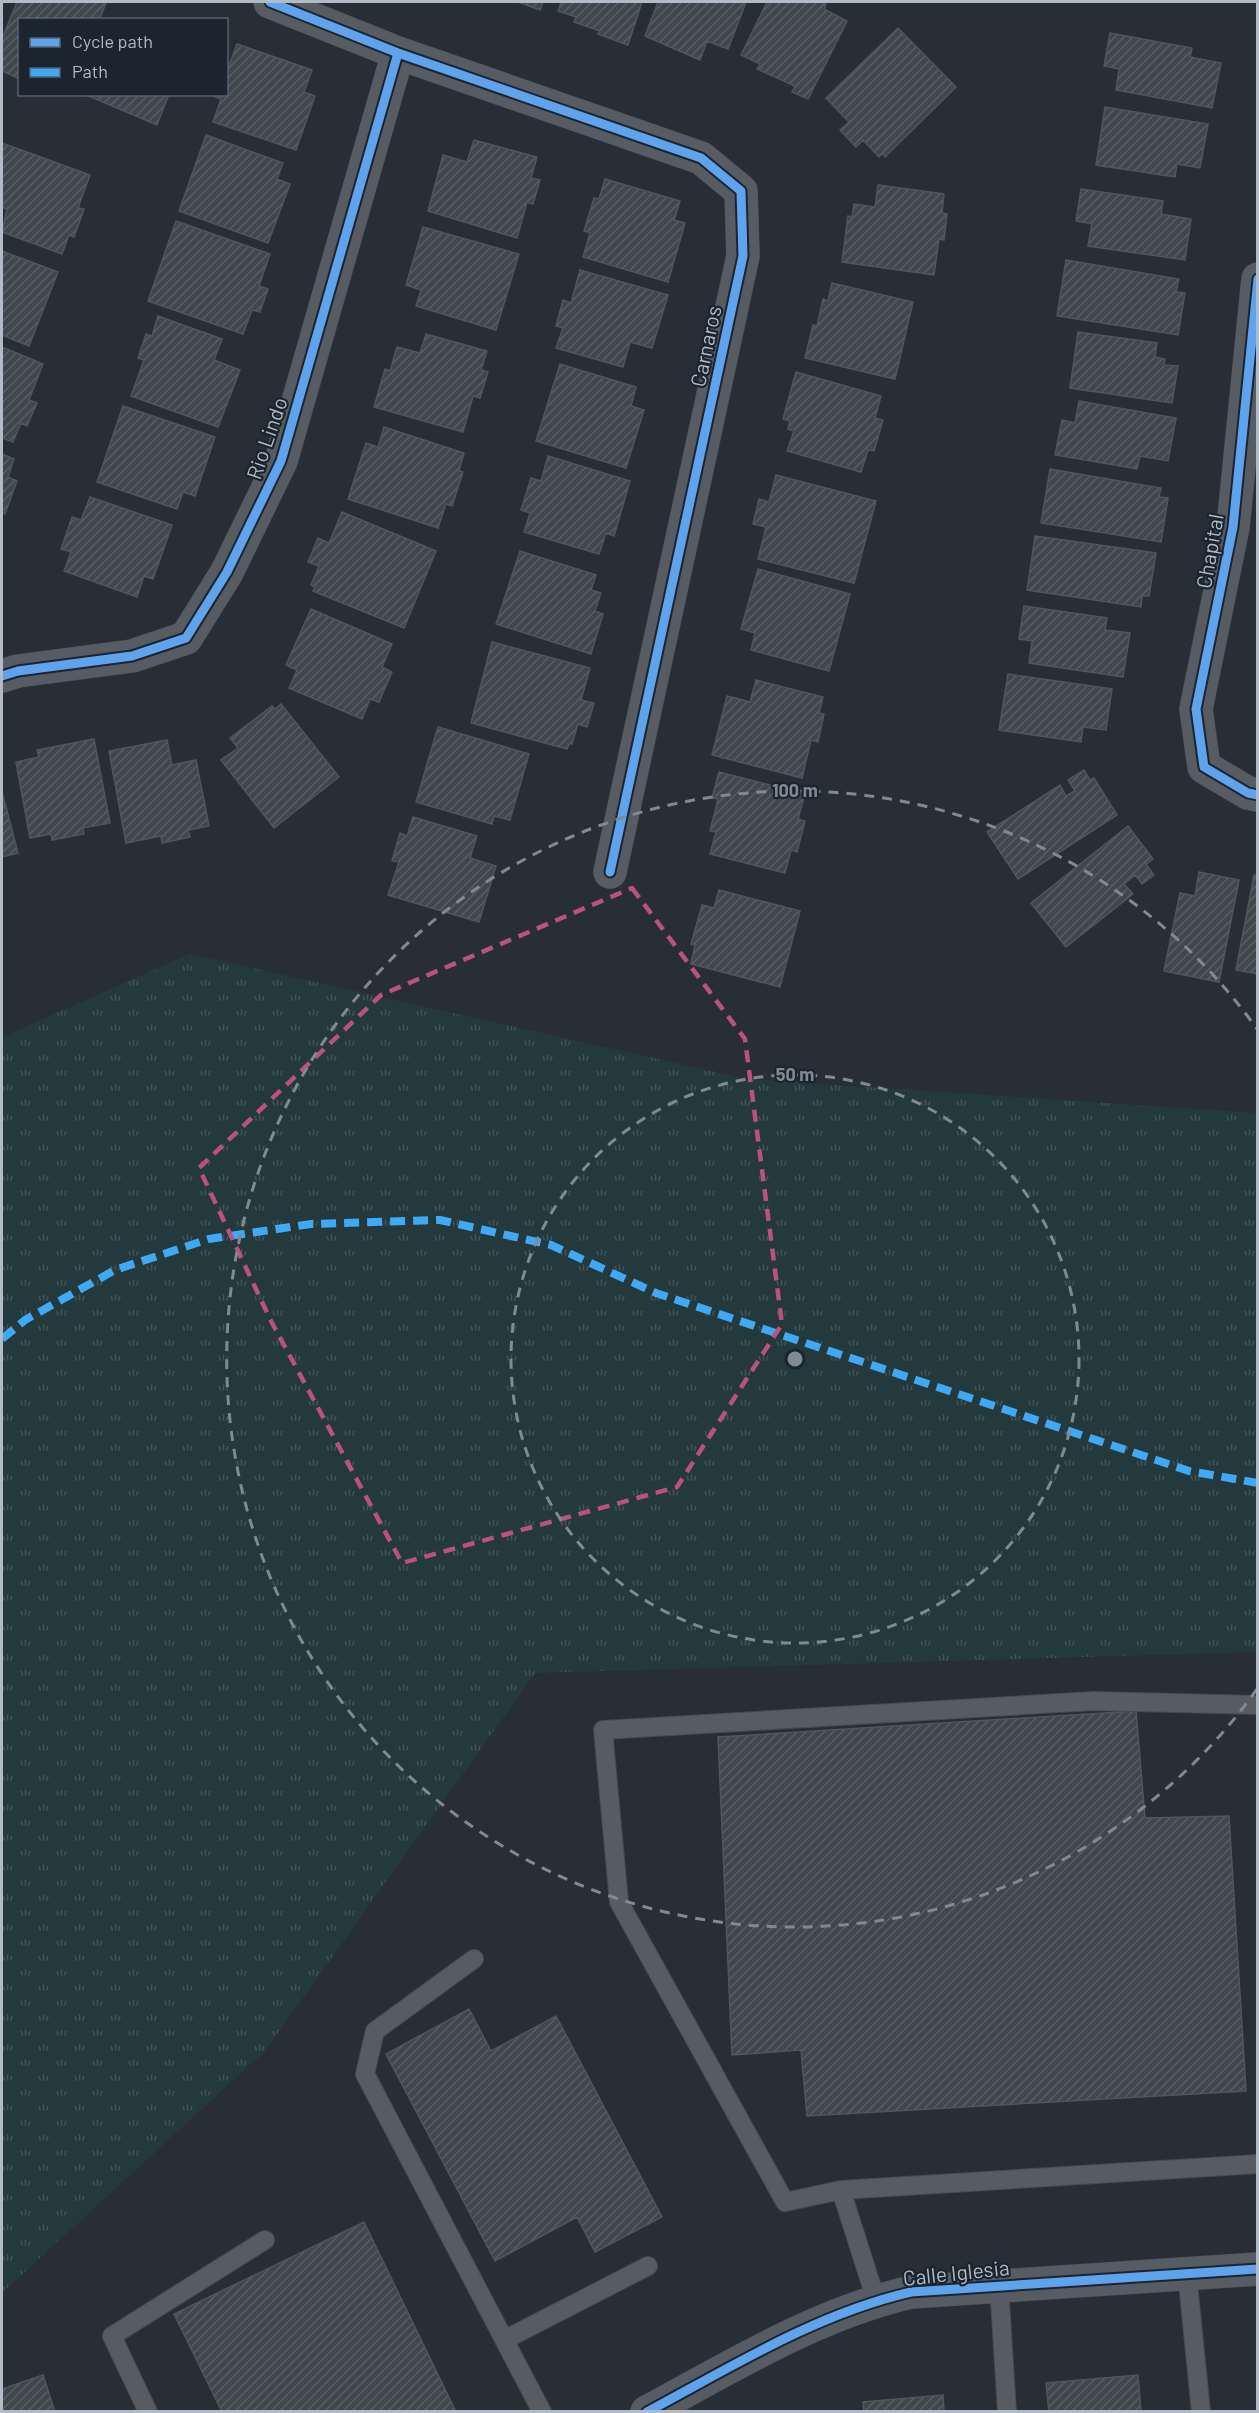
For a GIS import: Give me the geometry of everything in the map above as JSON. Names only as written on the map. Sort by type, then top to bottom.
[{"type":"street","name":"Carnaros","points":[[270,2],[398,53],[701,158],[741,191],[743,256],[610,872]]},
{"type":"street","name":"Rio Lindo","points":[[2,676],[18,671],[132,656],[186,638],[227,572],[281,461],[398,53]]},
{"type":"street","name":"Chapital","points":[[1257,279],[1233,527],[1196,709],[1204,767],[1248,793],[1257,795]]},
{"type":"street","name":"Calle Iglesia","points":[[647,2412],[795,2333],[876,2300],[911,2292],[1257,2269]]},
{"type":"lane","points":[[1257,1705],[1094,1701],[603,1730],[619,1902],[785,2202],[841,2190],[1257,2164]]},
{"type":"lane","points":[[474,1959],[375,2031],[365,2074],[542,2412]]},
{"type":"lane","points":[[841,2190],[876,2300]]},
{"type":"lane","points":[[148,2412],[112,2336],[265,2240]]},
{"type":"lane","points":[[504,2340],[648,2266]]},
{"type":"lane","points":[[1186,2273],[1201,2412]]},
{"type":"lane","points":[[999,2285],[1007,2412]]},
{"type":"highlighted area","points":[[632,888],[745,1039],[782,1324],[677,1487],[402,1563],[271,1321],[199,1168],[381,995]]},
{"type":"green space","points":[[190,954],[747,1079],[1257,1113],[1257,1652],[535,1673],[265,2051],[2,2293],[2,1037]]},
{"type":"building","points":[[17,2],[106,3],[100,18],[18,18],[18,78],[2,71],[2,39]]},
{"type":"building","points":[[518,2],[543,2],[540,10]]},
{"type":"building","points":[[561,2],[642,2],[628,45],[598,34],[600,31],[574,22],[576,17],[558,11]]},
{"type":"building","points":[[658,2],[746,2],[728,49],[707,41],[700,60],[645,36]]},
{"type":"building","points":[[767,2],[822,2],[826,4],[824,9],[847,21],[808,99],[792,92],[795,86],[757,69],[760,64],[741,55]]},
{"type":"building","points":[[898,28],[956,87],[885,157],[883,153],[879,157],[863,140],[856,147],[840,130],[849,122],[826,98]]},
{"type":"building","points":[[1110,33],[1192,48],[1190,57],[1221,63],[1212,108],[1116,90],[1119,69],[1104,66]]},
{"type":"building","points":[[237,44],[312,70],[304,92],[315,96],[296,150],[213,122],[221,99],[214,96],[228,96],[229,66]]},
{"type":"building","points":[[89,96],[168,96],[157,125]]},
{"type":"building","points":[[1105,107],[1208,124],[1200,168],[1177,164],[1175,177],[1096,165]]},
{"type":"building","points":[[206,135],[283,163],[277,179],[290,184],[268,243],[179,211]]},
{"type":"building","points":[[474,140],[537,157],[531,178],[540,180],[533,204],[527,202],[517,238],[428,211],[443,155],[467,162]]},
{"type":"building","points":[[2,143],[90,175],[78,208],[84,209],[74,237],[69,235],[62,254],[2,232],[7,209],[2,207]]},
{"type":"building","points":[[605,179],[680,201],[674,220],[685,223],[668,282],[583,257],[590,233],[584,231],[594,198],[599,199]]},
{"type":"building","points":[[878,185],[944,194],[942,213],[947,214],[944,240],[939,239],[934,275],[842,262],[848,216],[852,217],[854,204],[875,207]]},
{"type":"building","points":[[1081,189],[1163,201],[1161,214],[1191,219],[1185,260],[1088,246],[1092,224],[1076,221]]},
{"type":"building","points":[[176,221],[270,254],[259,286],[268,289],[260,312],[252,310],[243,334],[148,301]]},
{"type":"building","points":[[423,227],[519,254],[496,330],[416,306],[421,290],[406,285]]},
{"type":"building","points":[[2,251],[58,272],[29,346],[2,335]]},
{"type":"building","points":[[1066,260],[1179,279],[1176,292],[1185,293],[1178,335],[1057,316]]},
{"type":"building","points":[[580,270],[668,295],[652,348],[630,342],[623,367],[556,348],[563,328],[556,326],[563,300],[571,303]]},
{"type":"building","points":[[832,283],[913,302],[895,379],[805,358],[813,325],[817,326],[823,299],[828,301]]},
{"type":"building","points":[[158,316],[222,339],[214,360],[240,370],[218,427],[131,396],[144,360],[138,358],[146,334],[152,336]]},
{"type":"building","points":[[1078,332],[1157,343],[1155,357],[1165,359],[1164,365],[1178,366],[1172,403],[1070,388]]},
{"type":"building","points":[[426,334],[487,351],[481,370],[488,372],[480,398],[473,396],[463,432],[374,407],[385,369],[390,371],[397,347],[420,353]]},
{"type":"building","points":[[2,347],[43,364],[29,400],[37,403],[27,426],[21,423],[13,442],[2,438]]},
{"type":"building","points":[[560,364],[636,387],[631,406],[644,410],[626,468],[536,441]]},
{"type":"building","points":[[796,372],[881,396],[875,418],[883,420],[874,451],[868,450],[861,472],[787,451],[794,431],[788,429],[790,421],[783,419]]},
{"type":"building","points":[[1079,401],[1176,418],[1168,461],[1140,456],[1137,469],[1055,455],[1062,420],[1075,423]]},
{"type":"building","points":[[123,406],[215,437],[195,496],[183,492],[177,509],[97,482]]},
{"type":"building","points":[[384,427],[464,453],[459,471],[463,472],[452,506],[446,504],[438,528],[348,499],[366,443],[378,447]]},
{"type":"building","points":[[2,454],[14,459],[8,477],[17,481],[5,514],[2,512]]},
{"type":"building","points":[[548,456],[630,481],[614,536],[606,533],[599,554],[524,532],[530,513],[521,510],[531,478],[541,481]]},
{"type":"building","points":[[1050,469],[1161,488],[1159,497],[1168,498],[1161,542],[1041,523]]},
{"type":"building","points":[[776,475],[876,501],[854,583],[758,559],[766,527],[753,524],[759,499],[769,502]]},
{"type":"building","points":[[90,497],[172,525],[153,579],[144,576],[137,597],[64,571],[71,552],[61,549],[72,517],[81,520]]},
{"type":"building","points":[[342,512],[436,551],[404,628],[313,591],[315,587],[311,585],[319,566],[308,562],[318,538],[329,543]]},
{"type":"building","points":[[1035,536],[1156,553],[1149,596],[1142,596],[1141,607],[1027,590]]},
{"type":"building","points":[[520,551],[596,575],[591,590],[601,593],[595,611],[603,614],[591,654],[496,624]]},
{"type":"building","points":[[758,569],[850,594],[829,671],[751,650],[755,633],[741,629]]},
{"type":"building","points":[[1024,606],[1107,618],[1105,630],[1130,633],[1123,677],[1029,663],[1032,641],[1019,639]]},
{"type":"building","points":[[311,609],[392,644],[382,667],[392,672],[379,702],[370,699],[362,719],[289,688],[297,670],[286,665]]},
{"type":"building","points":[[492,642],[590,668],[581,700],[594,703],[587,727],[578,724],[572,744],[569,744],[567,749],[471,723]]},
{"type":"building","points":[[1008,674],[1112,689],[1106,730],[1083,727],[1081,742],[999,730]]},
{"type":"building","points":[[756,680],[823,697],[819,713],[824,714],[818,742],[811,740],[802,778],[712,755],[727,696],[750,702]]},
{"type":"building","points":[[281,704],[339,777],[274,828],[221,760],[238,748],[230,738],[272,706],[275,709]]},
{"type":"building","points":[[438,727],[529,754],[510,820],[494,816],[492,824],[416,802]]},
{"type":"building","points":[[94,739],[110,823],[83,828],[84,834],[52,840],[51,834],[30,838],[16,762],[39,757],[37,750]]},
{"type":"building","points":[[167,740],[172,765],[196,760],[209,826],[188,830],[190,837],[162,843],[161,836],[126,843],[109,751]]},
{"type":"building","points":[[1084,770],[1090,780],[1094,778],[1117,815],[1018,879],[987,832],[1060,785],[1066,796],[1075,791],[1068,780]]},
{"type":"building","points":[[719,772],[805,794],[798,819],[805,821],[797,852],[791,850],[785,873],[710,854],[716,832],[710,831],[718,799],[712,798]]},
{"type":"building","points":[[2,792],[18,853],[2,857]]},
{"type":"building","points":[[413,817],[477,836],[470,858],[496,866],[479,922],[388,895],[399,862],[392,861],[400,833],[407,836]]},
{"type":"building","points":[[1128,826],[1153,859],[1146,864],[1154,875],[1142,884],[1135,875],[1124,884],[1133,894],[1066,947],[1031,903]]},
{"type":"building","points":[[1199,872],[1239,880],[1219,982],[1164,971],[1180,893],[1195,896]]},
{"type":"building","points":[[1254,875],[1258,875],[1258,974],[1236,970]]},
{"type":"building","points":[[719,890],[800,911],[780,987],[691,964],[695,945],[691,944],[702,905],[714,908]]},
{"type":"building","points":[[1136,1711],[1145,1818],[1229,1816],[1246,2091],[807,2116],[801,2050],[732,2055],[718,1737]]},
{"type":"building","points":[[469,2009],[491,2051],[556,2016],[662,2217],[595,2252],[577,2217],[495,2261],[386,2054]]},
{"type":"building","points":[[364,2222],[456,2412],[222,2412],[174,2314]]},
{"type":"building","points":[[43,2375],[55,2412],[2,2412],[2,2389]]},
{"type":"building","points":[[1138,2375],[1141,2412],[1049,2412],[1046,2383]]},
{"type":"building","points":[[943,2395],[944,2412],[864,2412],[863,2402]]},
{"type":"marked path","points":[[2,1339],[25,1320],[115,1270],[209,1239],[311,1224],[440,1220],[551,1245],[656,1293],[1189,1471],[1258,1483]]},
{"type":"cycle path","points":[[270,2],[398,53],[701,158],[741,191],[743,256],[610,872]]},
{"type":"cycle path","points":[[2,676],[18,671],[132,656],[186,638],[227,572],[281,461],[398,53]]},
{"type":"cycle path","points":[[1258,279],[1233,527],[1196,709],[1204,767],[1248,793],[1258,795]]},
{"type":"cycle path","points":[[647,2412],[808,2328],[876,2302],[911,2292],[1258,2269]]}]
